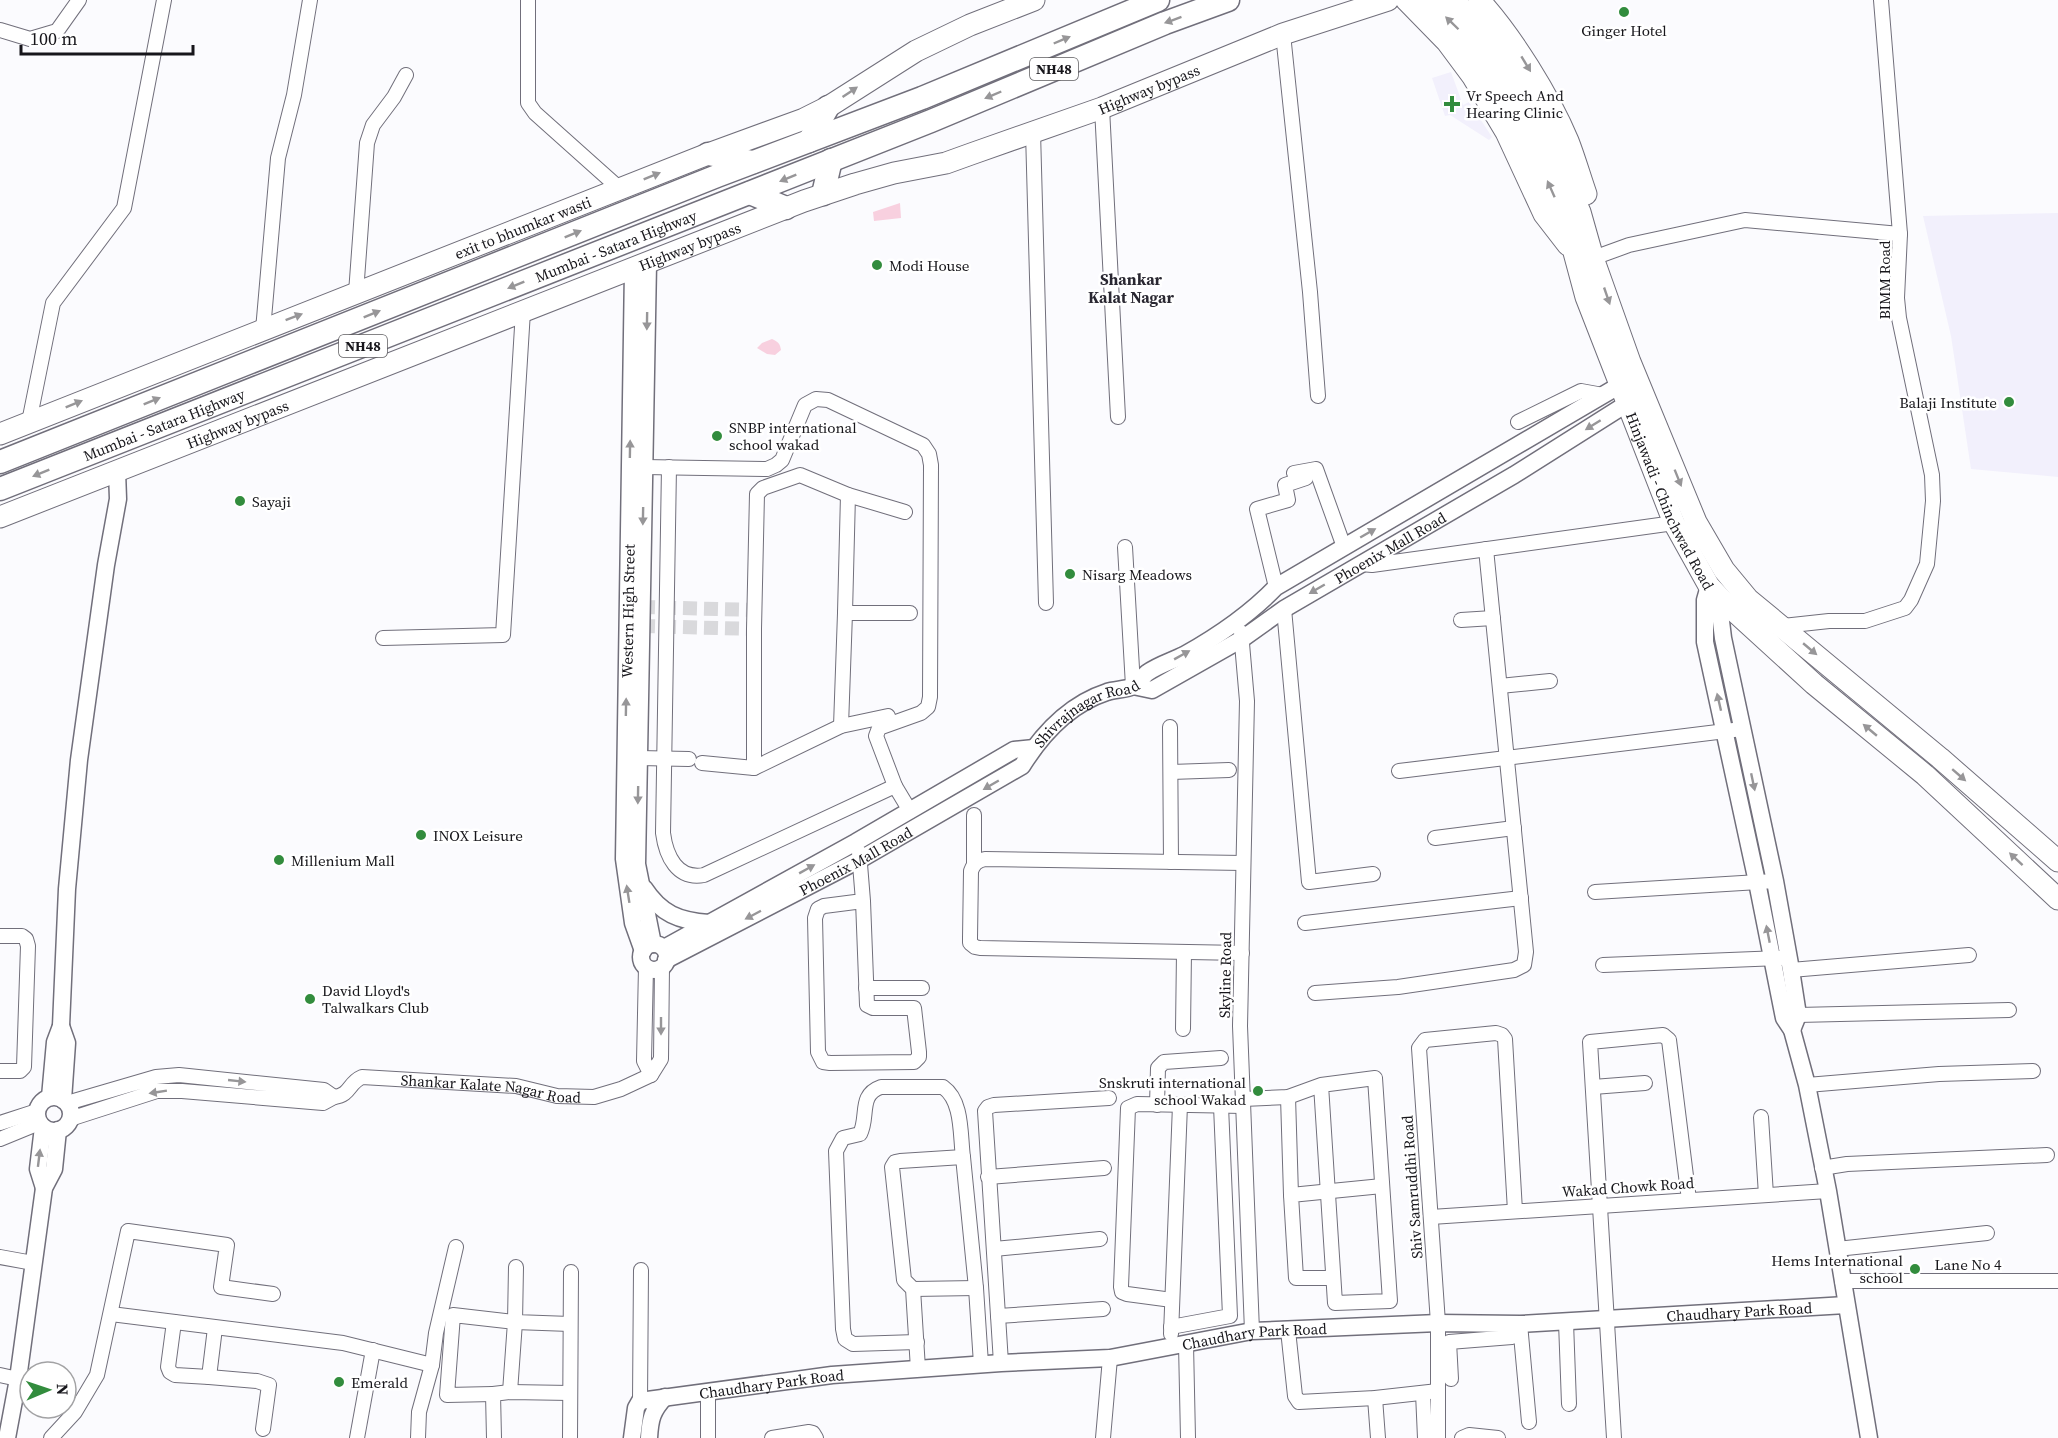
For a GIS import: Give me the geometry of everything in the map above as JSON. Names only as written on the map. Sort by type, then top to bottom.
[{"type":"highway","name":"Mumbai - Satara Highway","points":[[0,462],[753,162],[922,98],[1158,0]]},
{"type":"highway","name":"Mumbai - Satara Highway","points":[[0,489],[750,193],[1165,23],[1228,0]]},
{"type":"highway","points":[[809,141],[828,106]]},
{"type":"highway","points":[[708,154],[753,162]]},
{"type":"highway","points":[[823,194],[831,160]]},
{"type":"highway","points":[[750,193],[786,208]]},
{"type":"main road","name":"exit to bhumkar wasti","points":[[0,434],[708,154],[804,119],[915,51],[970,25],[1034,0]]},
{"type":"main road","name":"Highway bypass","points":[[0,517],[823,194],[894,173],[946,163],[1102,108],[1283,34],[1389,0]]},
{"type":"main road","points":[[1406,0],[1446,42],[1473,77],[1506,132],[1544,214],[1583,252]]},
{"type":"main road","name":"Hinjawadi - Chinchwad Road","points":[[1428,0],[1476,50],[1521,124],[1565,219],[1583,252],[1627,392],[1674,523],[1715,593],[1815,684],[1925,775],[2058,899]]},
{"type":"main road","name":"Hinjawadi - Chinchwad Road","points":[[1454,0],[1489,40],[1536,115],[1580,212],[1583,252]]},
{"type":"main road","points":[[1479,0],[1490,8],[1516,49],[1551,107],[1568,141],[1590,205],[1583,252]]},
{"type":"main road","name":"Hinjawadi - Chinchwad Road","points":[[1627,392],[1724,570],[1748,598],[1940,758],[2058,861]]},
{"type":"street","points":[[0,30],[30,39],[57,31],[78,0]]},
{"type":"street","points":[[29,422],[53,303],[124,208],[164,0]]},
{"type":"street","points":[[263,330],[278,158],[294,95],[310,0]]},
{"type":"street","points":[[528,0],[528,103],[620,189]]},
{"type":"street","name":"BIMM Road","points":[[1783,626],[1829,621],[1865,621],[1905,608],[1927,564],[1933,501],[1932,475],[1899,318],[1897,298],[1900,234],[1881,0]]},
{"type":"street","points":[[1283,34],[1310,292],[1318,396]]},
{"type":"street","points":[[356,293],[368,138],[373,125],[394,97],[406,75]]},
{"type":"street","points":[[1102,108],[1118,417]]},
{"type":"street","points":[[1032,132],[1046,603]]},
{"type":"street","points":[[1583,252],[1629,245],[1745,220],[1900,234]]},
{"type":"street","name":"Western High Street","points":[[641,266],[632,733],[624,864],[633,923],[655,956]]},
{"type":"street","points":[[383,638],[503,634],[523,311]]},
{"type":"street","name":"Western High Street","points":[[634,615],[644,467],[638,381]]},
{"type":"street","points":[[1518,422],[1581,391],[1627,392]]},
{"type":"street","name":"Phoenix Mall Road","points":[[1245,616],[1276,587],[1344,547],[1627,392]]},
{"type":"street","name":"Phoenix Mall Road","points":[[1133,686],[1152,690],[1242,639],[1284,609],[1514,475],[1627,392]]},
{"type":"street","points":[[644,467],[767,469],[782,460],[804,405],[816,399],[828,400],[923,446],[929,454],[931,465],[930,697],[928,707],[921,713],[879,728],[876,732],[895,786],[910,811]]},
{"type":"street","points":[[669,468],[664,844],[672,865],[681,872],[695,877],[704,875],[895,786]]},
{"type":"street","points":[[1287,474],[1316,469],[1344,547]]},
{"type":"street","points":[[20,1360],[44,1188],[38,1169],[53,1114],[55,1042],[61,1026],[67,889],[79,759],[106,565],[118,499],[117,471]]},
{"type":"street","points":[[754,768],[753,628],[758,494],[763,488],[800,475],[848,495],[905,512]]},
{"type":"street","points":[[1276,587],[1257,509],[1288,501],[1285,485],[1306,478]]},
{"type":"street","points":[[841,726],[848,495]]},
{"type":"street","points":[[1361,564],[1372,565],[1674,523]]},
{"type":"street","points":[[1125,547],[1133,686]]},
{"type":"street","points":[[1315,993],[1398,987],[1519,969],[1524,965],[1526,959],[1521,898],[1486,549]]},
{"type":"street","points":[[1715,593],[1724,638],[1733,730],[1757,882],[1784,962]]},
{"type":"street","points":[[1284,609],[1309,882],[1373,874]]},
{"type":"street","points":[[845,614],[910,613]]},
{"type":"street","name":"Shivrajnagar Road","points":[[856,842],[1014,750],[1034,748],[1059,722],[1083,702],[1107,691],[1133,686],[1147,673],[1184,655],[1245,616]]},
{"type":"street","name":"Skyline Road","points":[[1245,616],[1242,639],[1247,701],[1240,1026],[1252,1331]]},
{"type":"street","points":[[1461,620],[1493,618]]},
{"type":"street","points":[[1500,686],[1550,681]]},
{"type":"street","points":[[702,763],[754,768],[841,726],[888,716]]},
{"type":"street","points":[[1170,727],[1171,862]]},
{"type":"street","points":[[1399,771],[1733,730]]},
{"type":"street","points":[[1733,730],[1775,881],[1784,962],[1828,1191],[1869,1438]]},
{"type":"street","name":"Western High Street","points":[[632,733],[639,758],[637,864],[655,956]]},
{"type":"street","name":"Phoenix Mall Road","points":[[655,956],[709,923],[861,859],[1022,766],[1034,748]]},
{"type":"street","points":[[639,758],[688,759]]},
{"type":"street","points":[[1171,772],[1229,770]]},
{"type":"street","points":[[974,815],[970,943],[975,947],[1242,953]]},
{"type":"street","points":[[1435,838],[1514,828]]},
{"type":"street","points":[[856,842],[861,859],[863,901],[866,988],[867,1005],[870,1008],[914,1008],[920,1052],[914,1062],[830,1063],[824,1062],[818,1052],[816,912],[824,906],[863,901]]},
{"type":"street","name":"Phoenix Mall Road","points":[[655,956],[775,895],[856,842]]},
{"type":"street","points":[[974,864],[978,860],[985,859],[1244,863]]},
{"type":"street","points":[[1595,892],[1775,881]]},
{"type":"street","points":[[640,882],[660,908],[675,917],[689,922],[709,923]]},
{"type":"street","points":[[1305,923],[1521,898]]},
{"type":"street","points":[[0,936],[22,936],[26,939],[28,946],[24,1067],[20,1071],[0,1071]]},
{"type":"street","points":[[1183,1029],[1184,952]]},
{"type":"street","points":[[1602,965],[1784,962],[1969,955]]},
{"type":"street","name":"Shankar Kalate Nagar Road","points":[[0,1139],[53,1114],[156,1077],[179,1076],[324,1090],[334,1097],[343,1096],[354,1080],[362,1077],[516,1086],[557,1096],[594,1096],[621,1089],[651,1075],[661,1059],[655,956]]},
{"type":"street","points":[[866,988],[922,988]]},
{"type":"street","points":[[1795,1023],[2009,1010]]},
{"type":"street","name":"Shiv Samruddhi Road","points":[[1438,1438],[1438,1323],[1419,1048],[1425,1040],[1496,1034],[1502,1035],[1505,1039],[1515,1211]]},
{"type":"street","points":[[1614,1438],[1590,1042],[1663,1035],[1669,1040],[1689,1200]]},
{"type":"street","points":[[1157,1105],[1158,1068],[1164,1062],[1221,1058]]},
{"type":"street","points":[[1807,1085],[1939,1074],[2033,1071]]},
{"type":"street","points":[[1172,1300],[1127,1294],[1122,1292],[1120,1287],[1128,1108],[1137,1104],[1221,1106],[1288,1097],[1321,1085],[1376,1078],[1390,1301],[1335,1303]]},
{"type":"street","points":[[1593,1087],[1645,1083]]},
{"type":"street","points":[[1321,1085],[1335,1328]]},
{"type":"street","points":[[916,1342],[853,1344],[845,1339],[843,1329],[836,1151],[843,1138],[860,1134],[867,1099],[873,1090],[881,1087],[943,1087],[949,1091],[956,1104],[976,1288],[981,1364]]},
{"type":"street","points":[[1288,1097],[1296,1278],[1333,1278]]},
{"type":"street","points":[[1001,1362],[984,1117],[988,1107],[1109,1098]]},
{"type":"street","points":[[1180,1105],[1171,1327],[1178,1345],[1188,1438]]},
{"type":"street","points":[[1171,1327],[1230,1316],[1221,1106]]},
{"type":"street","name":"Shankar Kalate Nagar Road","points":[[0,1123],[53,1114]]},
{"type":"street","points":[[1761,1117],[1766,1195]]},
{"type":"street","points":[[1822,1168],[1847,1164],[2047,1155]]},
{"type":"street","points":[[963,1157],[900,1161],[895,1162],[892,1167],[904,1280],[913,1288],[976,1288]]},
{"type":"street","points":[[988,1177],[1104,1168]]},
{"type":"street","points":[[1291,1195],[1382,1186]]},
{"type":"street","name":"Wakad Chowk Road","points":[[1431,1216],[1828,1191]]},
{"type":"street","points":[[51,1438],[75,1412],[97,1375],[128,1231],[227,1245],[221,1287],[273,1294]]},
{"type":"street","points":[[1837,1249],[1987,1233]]},
{"type":"street","points":[[994,1249],[1100,1239]]},
{"type":"street","points":[[418,1438],[419,1412],[432,1365],[436,1334],[456,1247]]},
{"type":"street","points":[[0,1257],[33,1263]]},
{"type":"street","points":[[510,1392],[516,1267]]},
{"type":"street","points":[[632,1438],[636,1408],[640,1401],[641,1270]]},
{"type":"street","points":[[570,1438],[571,1272]]},
{"type":"street","name":"Lane No 4","points":[[1842,1281],[2058,1281]]},
{"type":"street","points":[[913,1288],[918,1369]]},
{"type":"street","name":"Chaudhary Park Road","points":[[640,1401],[832,1375],[1001,1362],[1110,1358],[1252,1331],[1438,1323],[1514,1328],[1607,1319],[1846,1305]]},
{"type":"street","points":[[998,1316],[1103,1309]]},
{"type":"street","points":[[111,1314],[343,1343],[432,1365]]},
{"type":"street","points":[[570,1324],[515,1322],[453,1315],[447,1395],[510,1392],[570,1393]]},
{"type":"street","points":[[174,1322],[168,1357],[170,1372],[175,1375],[257,1381],[269,1385],[263,1429]]},
{"type":"street","points":[[1566,1322],[1569,1404]]},
{"type":"street","points":[[209,1377],[215,1328]]},
{"type":"street","points":[[1514,1328],[1516,1377]]},
{"type":"street","points":[[1451,1379],[1449,1342],[1514,1328]]},
{"type":"street","points":[[1514,1328],[1529,1422]]},
{"type":"street","points":[[1288,1330],[1295,1396],[1299,1402],[1375,1398],[1438,1391]]},
{"type":"street","points":[[357,1438],[373,1350]]},
{"type":"street","points":[[1103,1438],[1110,1358]]},
{"type":"street","points":[[0,1375],[18,1379],[7,1438]]},
{"type":"street","points":[[708,1392],[708,1438]]},
{"type":"street","points":[[1423,1393],[1425,1438]]},
{"type":"street","points":[[493,1394],[494,1438]]},
{"type":"street","points":[[649,1438],[655,1408],[665,1397]]},
{"type":"street","points":[[1375,1398],[1378,1438]]},
{"type":"street","points":[[767,1438],[809,1432],[813,1433],[816,1438]]},
{"type":"street","points":[[1462,1438],[1468,1436],[1498,1438]]},
{"type":"shaded area","name":"Vr Speech And Hearing Clinic","points":[[1451,72],[1463,105],[1469,102],[1492,137],[1489,140],[1450,115],[1445,116],[1432,78]]},
{"type":"shaded area","points":[[900,203],[901,218],[874,221],[873,212]]},
{"type":"shaded area","name":"Balaji Institute","points":[[2058,213],[2058,477],[1971,469],[1951,336],[1923,216]]},
{"type":"shaded area","points":[[772,339],[781,348],[775,355],[767,354],[757,348],[762,343]]},
{"type":"tunnel","points":[[641,607],[754,610]]},
{"type":"tunnel","points":[[641,626],[754,629]]},
{"type":"place","name":"Ginger Hotel","points":[[1624,12]]},
{"type":"place","name":"Vr Speech And Hearing Clinic","points":[[1452,104]]},
{"type":"place","name":"Modi House","points":[[877,265]]},
{"type":"place","name":"Balaji Institute","points":[[2009,402]]},
{"type":"place","name":"SNBP international school wakad","points":[[717,436]]},
{"type":"place","name":"Sayaji","points":[[240,501]]},
{"type":"place","name":"Nisarg Meadows","points":[[1070,574]]},
{"type":"place","name":"INOX Leisure","points":[[421,835]]},
{"type":"place","name":"Millenium Mall","points":[[279,860]]},
{"type":"place","name":"David Lloyd's Talwalkars Club","points":[[310,999]]},
{"type":"place","name":"Snskruti international school Wakad","points":[[1258,1091]]},
{"type":"place","name":"Hems International school","points":[[1915,1269]]},
{"type":"place","name":"Emerald","points":[[339,1382]]},
{"type":"district","name":"Shankar Kalat Nagar","points":[[1131,288]]}]
